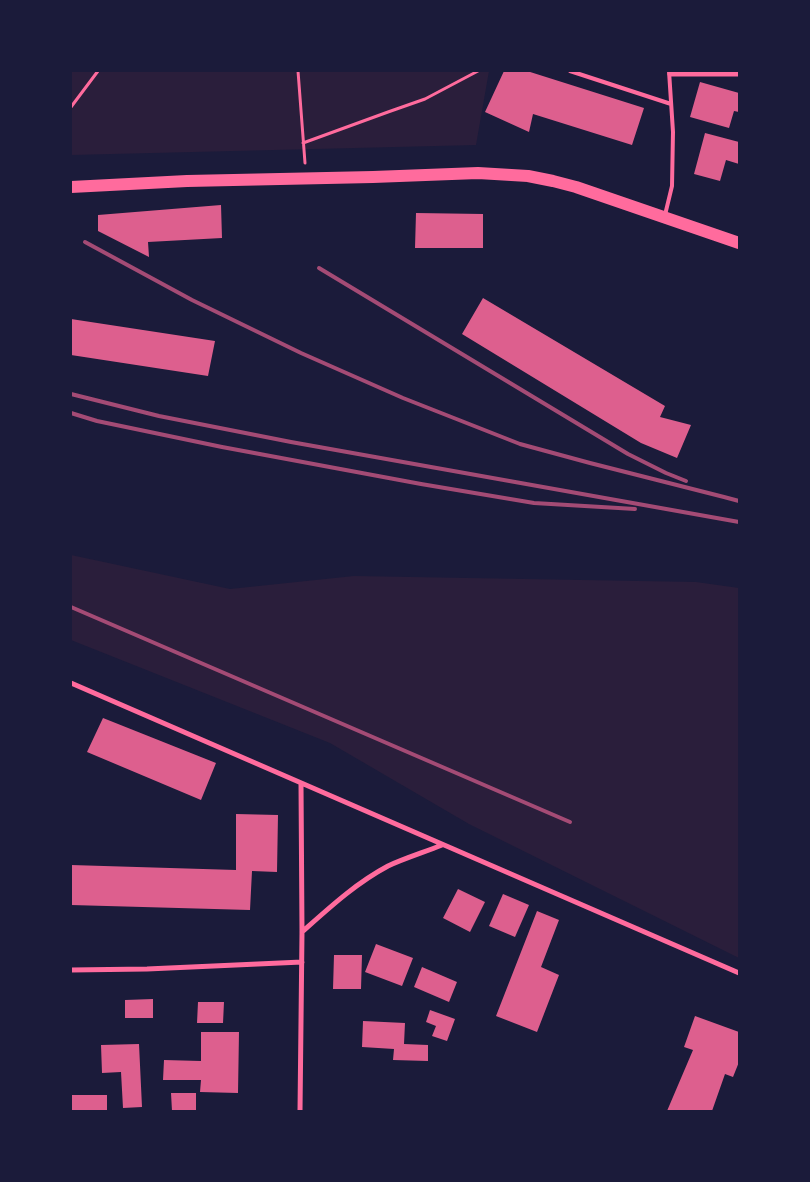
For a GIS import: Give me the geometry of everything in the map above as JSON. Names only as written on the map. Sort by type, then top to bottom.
[{"type":"main road","points":[[71,187],[187,181],[478,173],[528,176],[553,180],[576,187],[739,243]]},
{"type":"street","points":[[669,72],[739,74]]},
{"type":"street","points":[[71,683],[739,973]]},
{"type":"street","points":[[300,1111],[302,962],[301,784]]},
{"type":"street","points":[[302,932],[364,880],[390,866],[443,845]]},
{"type":"street","points":[[71,970],[147,970],[302,962]]},
{"type":"lane","points":[[570,71],[671,104]]},
{"type":"lane","points":[[664,217],[672,186],[673,132],[669,72]]},
{"type":"path","points":[[71,107],[98,71]]},
{"type":"path","points":[[298,71],[306,178]]},
{"type":"path","points":[[303,143],[425,99],[478,71]]},
{"type":"shaded area","points":[[71,71],[489,71],[476,145],[71,155]]},
{"type":"shaded area","points":[[71,555],[230,589],[354,576],[696,582],[739,588],[739,958],[469,824],[330,743],[71,640]]},
{"type":"building","points":[[504,71],[527,71],[644,108],[632,145],[533,114],[529,132],[485,112]]},
{"type":"building","points":[[700,82],[739,93],[739,112],[734,111],[729,128],[690,117]]},
{"type":"building","points":[[705,133],[739,142],[739,164],[726,160],[720,181],[694,174]]},
{"type":"building","points":[[221,205],[222,238],[148,242],[149,257],[98,231],[98,215]]},
{"type":"building","points":[[416,213],[483,214],[483,248],[415,248]]},
{"type":"building","points":[[483,298],[665,406],[660,417],[691,425],[677,458],[641,443],[462,334]]},
{"type":"building","points":[[71,319],[215,341],[208,376],[71,355]]},
{"type":"building","points":[[103,718],[216,763],[201,800],[87,752]]},
{"type":"building","points":[[236,814],[278,815],[277,872],[252,871],[250,910],[71,905],[71,865],[236,870]]},
{"type":"building","points":[[458,889],[485,902],[470,932],[443,918]]},
{"type":"building","points":[[503,894],[529,905],[515,937],[489,926]]},
{"type":"building","points":[[537,911],[559,920],[541,967],[559,975],[537,1032],[496,1016]]},
{"type":"building","points":[[376,944],[413,958],[402,986],[365,972]]},
{"type":"building","points":[[334,955],[362,955],[361,989],[333,989]]},
{"type":"building","points":[[422,967],[457,982],[449,1002],[414,987]]},
{"type":"building","points":[[153,999],[153,1018],[125,1018],[125,1000]]},
{"type":"building","points":[[198,1002],[224,1002],[223,1023],[197,1023]]},
{"type":"building","points":[[430,1010],[455,1019],[447,1041],[432,1036],[436,1026],[426,1022]]},
{"type":"building","points":[[695,1016],[739,1032],[739,1062],[733,1077],[725,1074],[712,1111],[667,1111],[693,1050],[684,1047]]},
{"type":"building","points":[[363,1021],[405,1023],[404,1044],[428,1045],[428,1061],[393,1060],[394,1049],[362,1047]]},
{"type":"building","points":[[201,1032],[239,1032],[238,1093],[200,1092],[201,1080],[163,1080],[164,1060],[201,1061]]},
{"type":"building","points":[[139,1044],[142,1107],[123,1108],[121,1072],[102,1073],[101,1045]]},
{"type":"building","points":[[171,1093],[196,1093],[196,1111],[172,1111]]},
{"type":"building","points":[[71,1095],[107,1095],[107,1111],[71,1111]]},
{"type":"railway","points":[[85,242],[192,300],[301,353],[403,398],[520,444],[739,501]]},
{"type":"railway","points":[[319,268],[628,454],[686,481]]},
{"type":"railway","points":[[71,394],[159,416],[291,442],[739,522]]},
{"type":"railway","points":[[71,413],[97,421],[222,447],[421,484],[534,503],[635,509]]},
{"type":"railway","points":[[71,607],[570,822]]}]
